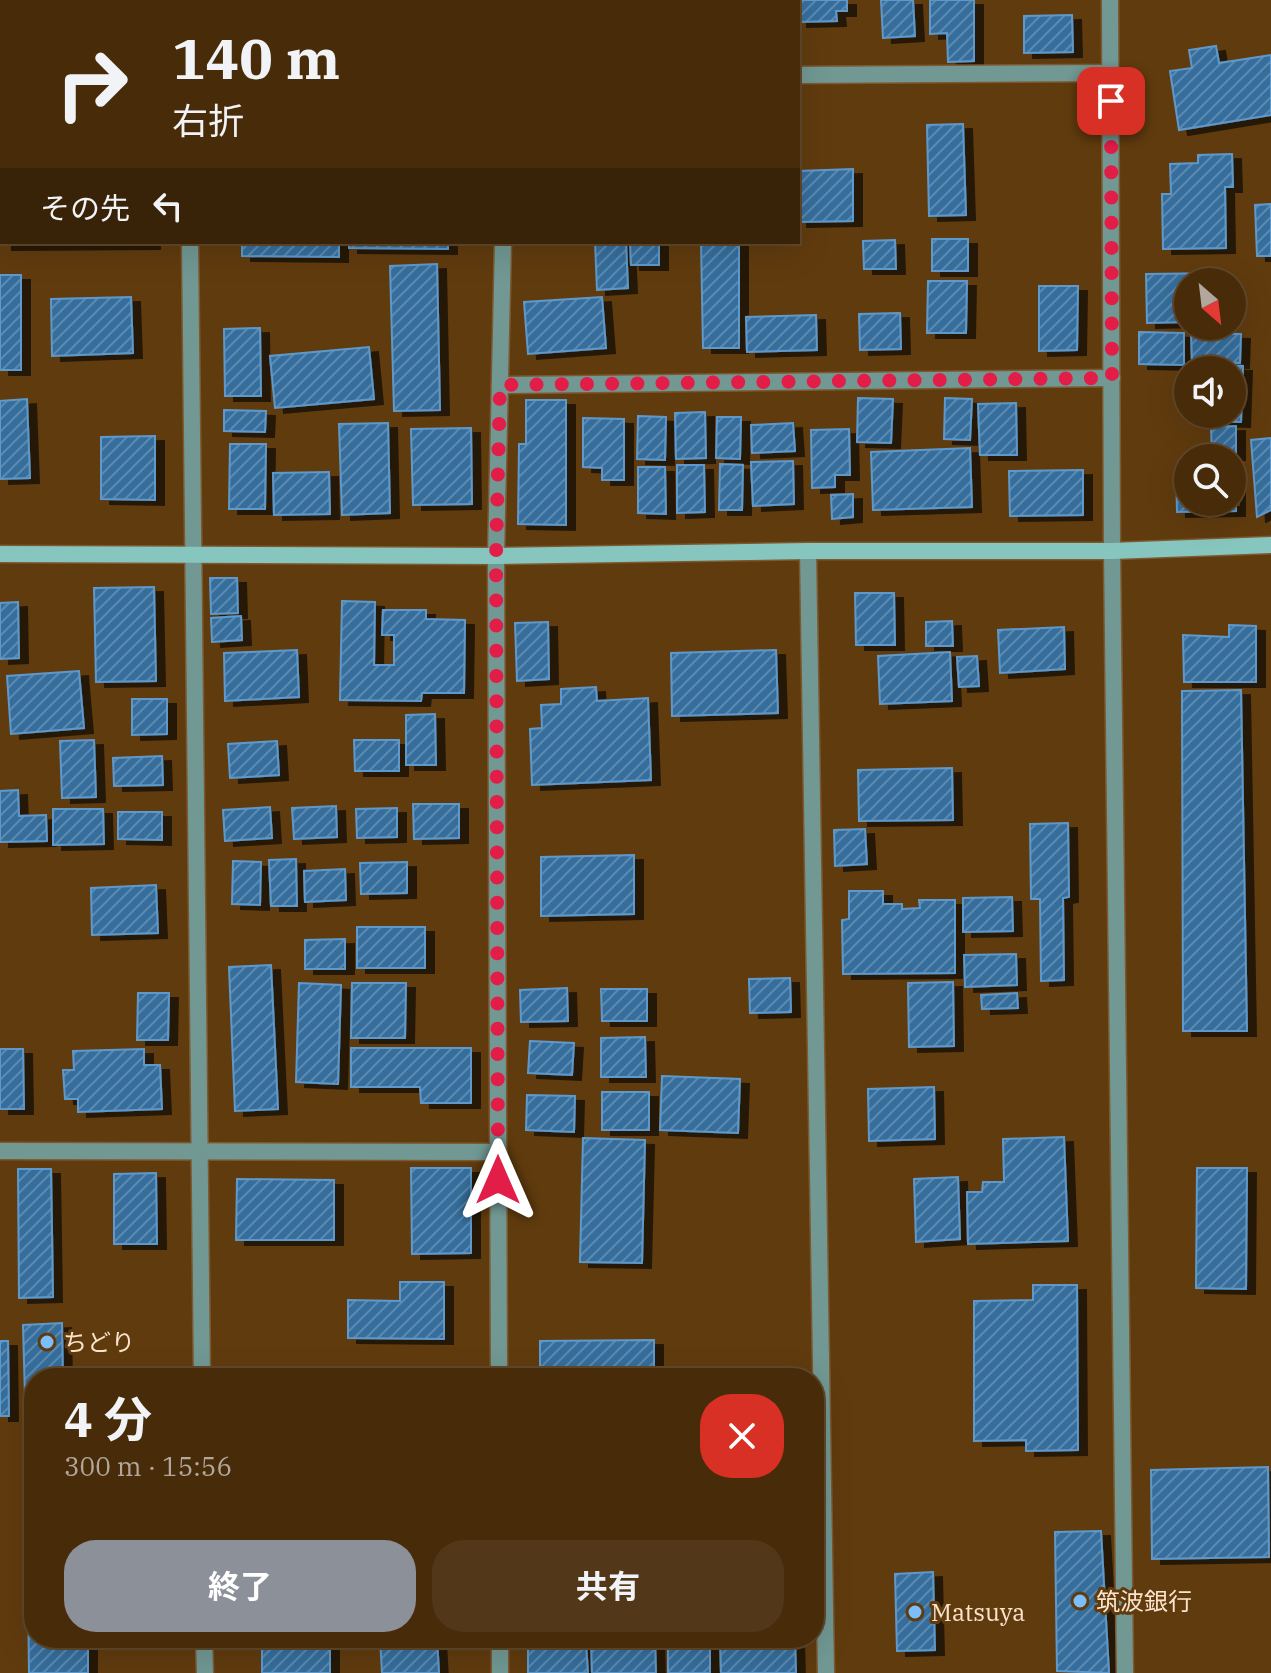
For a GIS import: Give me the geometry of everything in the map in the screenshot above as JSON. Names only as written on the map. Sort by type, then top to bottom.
[{"type":"street","points":[[1110,0],[1112,551],[1125,1673]]},
{"type":"street","points":[[800,75],[1110,73]]},
{"type":"street","points":[[190,244],[202,1368]]},
{"type":"street","points":[[499,1368],[496,556],[503,244]]},
{"type":"street","points":[[500,385],[1112,378]]},
{"type":"street","points":[[0,554],[496,556],[808,551],[1112,551],[1271,545]]},
{"type":"street","points":[[808,551],[821,1368]]},
{"type":"street","points":[[0,1151],[498,1152]]},
{"type":"street","points":[[824,1548],[826,1673]]},
{"type":"street","points":[[204,1648],[205,1673]]},
{"type":"street","points":[[500,1648],[500,1673]]},
{"type":"building","points":[[800,0],[847,0],[847,11],[836,11],[837,21],[800,22]]},
{"type":"building","points":[[881,0],[913,0],[915,36],[883,38]]},
{"type":"building","points":[[930,0],[974,0],[974,61],[948,62],[947,33],[930,34]]},
{"type":"building","points":[[1072,15],[1073,52],[1024,53],[1024,16]]},
{"type":"building","points":[[1216,46],[1219,63],[1271,55],[1271,115],[1179,130],[1170,71],[1192,68],[1189,50]]},
{"type":"building","points":[[963,124],[966,215],[929,216],[927,125]]},
{"type":"building","points":[[1232,154],[1233,187],[1225,187],[1226,248],[1163,249],[1162,194],[1171,194],[1170,164],[1198,163],[1198,155]]},
{"type":"building","points":[[853,169],[853,221],[800,222],[800,171]]},
{"type":"building","points":[[1271,204],[1271,256],[1257,256],[1255,205]]},
{"type":"building","points":[[932,239],[968,239],[968,271],[932,271]]},
{"type":"building","points":[[895,240],[896,269],[864,269],[863,241]]},
{"type":"building","points":[[3,244],[151,244],[3,245]]},
{"type":"building","points":[[242,244],[339,244],[339,257],[242,256]]},
{"type":"building","points":[[349,244],[448,244],[448,249],[349,248]]},
{"type":"building","points":[[595,244],[626,244],[628,288],[597,290]]},
{"type":"building","points":[[630,244],[659,244],[659,265],[631,265]]},
{"type":"building","points":[[701,244],[739,244],[739,348],[703,348]]},
{"type":"building","points":[[437,264],[440,410],[394,411],[390,266]]},
{"type":"building","points":[[1146,274],[1174,274],[1174,322],[1147,323]]},
{"type":"building","points":[[0,275],[21,275],[21,370],[0,370]]},
{"type":"building","points":[[928,281],[967,281],[966,333],[927,333]]},
{"type":"building","points":[[1039,286],[1078,286],[1077,350],[1039,351]]},
{"type":"building","points":[[131,297],[133,353],[52,356],[51,299]]},
{"type":"building","points":[[602,297],[606,348],[528,354],[524,302]]},
{"type":"building","points":[[900,313],[901,349],[860,350],[859,314]]},
{"type":"building","points":[[816,315],[817,350],[747,352],[746,317]]},
{"type":"building","points":[[260,328],[261,396],[225,396],[224,329]]},
{"type":"building","points":[[1139,332],[1174,333],[1174,340],[1184,340],[1184,356],[1174,356],[1174,365],[1139,364]]},
{"type":"building","points":[[1191,340],[1241,340],[1240,356],[1192,356]]},
{"type":"building","points":[[369,347],[374,399],[275,408],[270,356]]},
{"type":"building","points":[[858,398],[893,399],[891,443],[857,442]]},
{"type":"building","points":[[945,398],[972,399],[970,440],[944,439]]},
{"type":"building","points":[[27,399],[30,478],[0,479],[0,401]]},
{"type":"building","points":[[526,400],[566,400],[566,525],[518,524],[519,444],[526,444]]},
{"type":"building","points":[[1016,403],[1017,455],[980,455],[978,404]]},
{"type":"building","points":[[224,410],[266,411],[265,432],[224,431]]},
{"type":"building","points":[[705,412],[706,458],[676,459],[675,413]]},
{"type":"building","points":[[638,416],[666,417],[665,460],[637,459]]},
{"type":"building","points":[[717,417],[741,417],[740,459],[716,458]]},
{"type":"building","points":[[583,418],[624,419],[624,480],[602,480],[602,468],[583,467]]},
{"type":"building","points":[[388,423],[390,513],[342,515],[339,424]]},
{"type":"building","points":[[793,423],[795,451],[752,453],[751,425]]},
{"type":"building","points":[[471,428],[472,504],[413,505],[411,429]]},
{"type":"building","points":[[1211,428],[1236,428],[1236,444],[1212,444]]},
{"type":"building","points":[[849,429],[850,475],[835,475],[835,487],[812,488],[811,430]]},
{"type":"building","points":[[155,436],[155,500],[101,499],[101,437]]},
{"type":"building","points":[[1271,438],[1271,510],[1257,517],[1251,440]]},
{"type":"building","points":[[230,444],[266,444],[265,509],[229,509]]},
{"type":"building","points":[[970,448],[972,507],[873,510],[871,452]]},
{"type":"building","points":[[793,461],[794,504],[753,506],[751,462]]},
{"type":"building","points":[[720,464],[743,465],[742,510],[719,510]]},
{"type":"building","points":[[677,465],[704,465],[705,512],[677,513]]},
{"type":"building","points":[[638,467],[665,467],[666,514],[638,513]]},
{"type":"building","points":[[1083,470],[1083,515],[1010,516],[1009,471]]},
{"type":"building","points":[[329,472],[330,514],[274,515],[273,473]]},
{"type":"building","points":[[853,494],[853,517],[832,519],[831,495]]},
{"type":"building","points":[[210,578],[237,578],[238,613],[211,614]]},
{"type":"building","points":[[154,587],[156,681],[96,682],[94,588]]},
{"type":"building","points":[[855,593],[894,593],[895,645],[856,645]]},
{"type":"building","points":[[342,601],[375,602],[374,665],[394,665],[394,635],[382,635],[383,610],[426,610],[426,619],[465,620],[464,693],[422,693],[421,701],[340,700]]},
{"type":"building","points":[[18,602],[19,658],[0,659],[0,603]]},
{"type":"building","points":[[241,616],[242,640],[212,642],[211,618]]},
{"type":"building","points":[[952,621],[953,646],[926,646],[926,622]]},
{"type":"building","points":[[548,622],[549,679],[517,681],[515,623]]},
{"type":"building","points":[[1229,625],[1256,626],[1256,682],[1184,682],[1183,635],[1229,637]]},
{"type":"building","points":[[1064,627],[1065,669],[1000,673],[998,630]]},
{"type":"building","points":[[297,650],[299,697],[225,701],[224,653]]},
{"type":"building","points":[[776,650],[778,713],[672,716],[671,653]]},
{"type":"building","points":[[950,652],[952,701],[880,704],[878,656]]},
{"type":"building","points":[[977,656],[979,686],[959,687],[957,657]]},
{"type":"building","points":[[79,671],[84,728],[11,734],[7,676]]},
{"type":"building","points":[[596,687],[597,701],[648,698],[651,780],[532,785],[530,729],[542,728],[541,705],[561,704],[561,689]]},
{"type":"building","points":[[1241,690],[1247,1031],[1183,1031],[1182,691]]},
{"type":"building","points":[[132,699],[167,699],[167,734],[132,735]]},
{"type":"building","points":[[435,714],[436,765],[406,765],[406,715]]},
{"type":"building","points":[[94,740],[96,797],[62,798],[60,741]]},
{"type":"building","points":[[354,740],[399,740],[399,771],[355,771]]},
{"type":"building","points":[[277,741],[279,775],[230,778],[228,744]]},
{"type":"building","points":[[162,756],[163,785],[114,786],[113,758]]},
{"type":"building","points":[[952,768],[953,820],[859,821],[858,770]]},
{"type":"building","points":[[18,790],[19,816],[46,815],[47,841],[0,842],[0,791]]},
{"type":"building","points":[[413,804],[459,804],[459,838],[414,839]]},
{"type":"building","points":[[336,806],[337,837],[294,839],[292,808]]},
{"type":"building","points":[[270,807],[272,838],[225,841],[223,810]]},
{"type":"building","points":[[397,808],[397,837],[357,838],[356,809]]},
{"type":"building","points":[[53,809],[103,809],[104,844],[53,845]]},
{"type":"building","points":[[118,812],[162,812],[162,840],[118,839]]},
{"type":"building","points":[[1068,823],[1069,897],[1063,898],[1064,980],[1041,981],[1040,899],[1031,899],[1030,824]]},
{"type":"building","points":[[865,829],[867,864],[835,866],[834,830]]},
{"type":"building","points":[[634,855],[634,914],[541,916],[541,857]]},
{"type":"building","points":[[296,859],[297,906],[271,906],[269,860]]},
{"type":"building","points":[[233,861],[261,862],[260,905],[232,904]]},
{"type":"building","points":[[407,862],[407,893],[361,894],[360,863]]},
{"type":"building","points":[[345,869],[346,900],[305,902],[304,871]]},
{"type":"building","points":[[156,885],[158,933],[92,935],[91,888]]},
{"type":"building","points":[[849,891],[883,891],[883,904],[902,904],[902,909],[920,908],[919,900],[955,900],[955,973],[843,974],[842,920],[849,919]]},
{"type":"building","points":[[1012,897],[1013,931],[963,932],[963,898]]},
{"type":"building","points":[[357,927],[425,927],[425,968],[357,968]]},
{"type":"building","points":[[345,939],[345,969],[305,969],[305,940]]},
{"type":"building","points":[[1016,954],[1017,985],[965,987],[964,955]]},
{"type":"building","points":[[271,965],[278,1109],[235,1111],[229,967]]},
{"type":"building","points":[[790,978],[791,1012],[750,1013],[749,979]]},
{"type":"building","points":[[953,982],[954,1046],[909,1047],[908,983]]},
{"type":"building","points":[[299,983],[341,985],[338,1084],[296,1082]]},
{"type":"building","points":[[352,983],[406,983],[405,1038],[351,1038]]},
{"type":"building","points":[[567,988],[568,1021],[521,1022],[520,990]]},
{"type":"building","points":[[601,989],[647,989],[647,1021],[602,1021]]},
{"type":"building","points":[[138,993],[169,993],[168,1040],[137,1040]]},
{"type":"building","points":[[1017,993],[1018,1008],[982,1009],[981,995]]},
{"type":"building","points":[[645,1037],[646,1077],[601,1077],[601,1038]]},
{"type":"building","points":[[530,1041],[574,1043],[572,1075],[528,1073]]},
{"type":"building","points":[[351,1048],[471,1048],[471,1103],[421,1103],[420,1087],[351,1087]]},
{"type":"building","points":[[0,1049],[23,1049],[24,1109],[0,1109]]},
{"type":"building","points":[[144,1049],[144,1065],[160,1065],[162,1109],[78,1112],[78,1099],[65,1099],[63,1070],[74,1070],[73,1051]]},
{"type":"building","points":[[662,1076],[740,1079],[738,1133],[660,1130]]},
{"type":"building","points":[[934,1087],[935,1139],[869,1141],[868,1089]]},
{"type":"building","points":[[602,1092],[649,1092],[649,1130],[602,1130]]},
{"type":"building","points":[[527,1095],[575,1096],[574,1132],[526,1130]]},
{"type":"building","points":[[1064,1137],[1068,1241],[968,1244],[967,1192],[982,1192],[983,1182],[1004,1182],[1003,1139]]},
{"type":"building","points":[[583,1138],[645,1140],[642,1263],[580,1262]]},
{"type":"building","points":[[411,1168],[471,1168],[471,1253],[412,1254]]},
{"type":"building","points":[[1197,1168],[1247,1168],[1246,1289],[1196,1288]]},
{"type":"building","points":[[18,1169],[51,1169],[53,1297],[19,1298]]},
{"type":"building","points":[[156,1173],[157,1244],[114,1244],[114,1174]]},
{"type":"building","points":[[958,1177],[960,1239],[916,1242],[914,1179]]},
{"type":"building","points":[[237,1179],[334,1180],[334,1240],[236,1240]]},
{"type":"building","points":[[400,1282],[444,1282],[444,1339],[348,1338],[348,1300],[400,1301]]},
{"type":"building","points":[[1033,1285],[1077,1285],[1078,1450],[1026,1451],[1026,1440],[974,1441],[974,1301],[1033,1300]]},
{"type":"building","points":[[62,1323],[63,1368],[24,1368],[23,1325]]},
{"type":"building","points":[[654,1340],[654,1368],[540,1368],[540,1341]]},
{"type":"building","points":[[0,1341],[8,1341],[9,1416],[0,1416]]},
{"type":"building","points":[[1268,1467],[1269,1557],[1152,1559],[1151,1470]]},
{"type":"building","name":"筑波銀行","points":[[1101,1531],[1109,1673],[1057,1671],[1055,1532]]},
{"type":"building","name":"Matsuya","points":[[933,1572],[935,1650],[897,1651],[895,1574]]},
{"type":"building","points":[[29,1648],[88,1648],[88,1673],[29,1673]]},
{"type":"building","points":[[262,1648],[330,1648],[330,1673],[262,1673]]},
{"type":"building","points":[[381,1648],[438,1648],[439,1673],[382,1673]]},
{"type":"building","points":[[528,1648],[586,1648],[588,1673],[528,1673]]},
{"type":"building","points":[[591,1648],[655,1648],[656,1673],[592,1673]]},
{"type":"building","points":[[668,1648],[710,1648],[710,1673],[668,1673]]},
{"type":"building","points":[[720,1648],[795,1648],[796,1673],[721,1673]]},
{"type":"place","name":"ちどり","points":[[47,1342]]},
{"type":"place","name":"筑波銀行","points":[[1080,1601]]},
{"type":"place","name":"Matsuya","points":[[915,1612]]},
{"type":"route","points":[[498,1180],[496,556],[500,385],[1112,378],[1111,101]]}]
